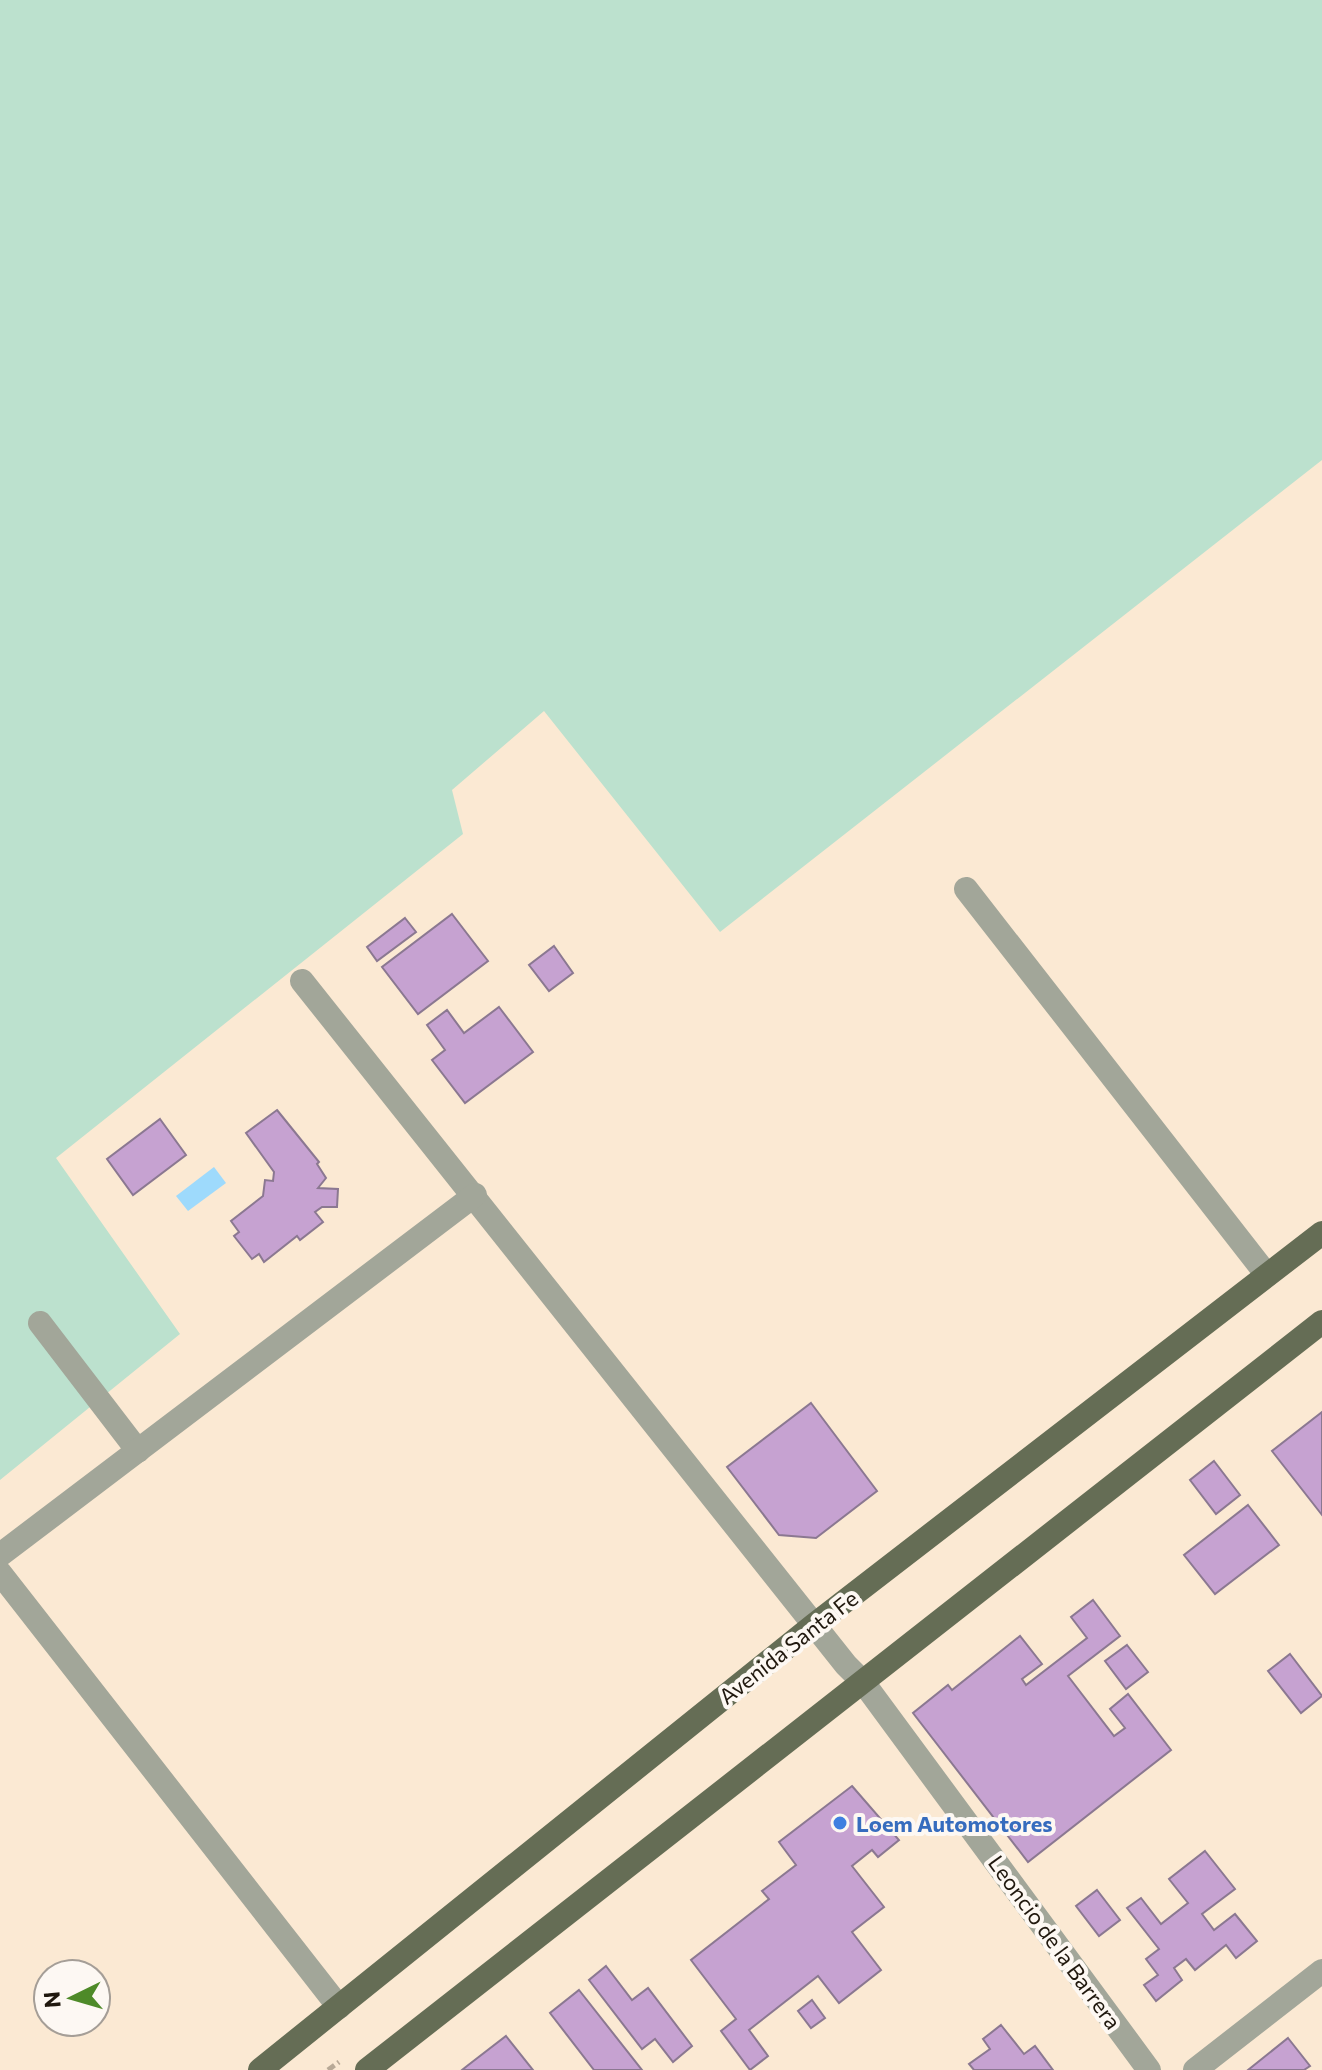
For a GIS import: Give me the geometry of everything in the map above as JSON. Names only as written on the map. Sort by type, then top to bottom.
[{"type":"main road","name":"Avenida Santa Fe","points":[[260,2070],[814,1625],[1322,1233]]},
{"type":"main road","points":[[373,2068],[1322,1322]]},
{"type":"street","points":[[966,889],[1267,1275]]},
{"type":"street","name":"Leoncio de la Barrera","points":[[302,981],[814,1625],[863,1682],[1149,2070]]},
{"type":"street","points":[[0,1555],[475,1195]]},
{"type":"street","points":[[40,1323],[138,1451]]},
{"type":"street","points":[[0,1573],[339,2007]]},
{"type":"street","points":[[1195,2070],[1322,1971]]},
{"type":"green space","points":[[0,0],[1322,0],[1322,460],[720,932],[544,711],[452,790],[463,834],[56,1158],[180,1334],[0,1480]]},
{"type":"water","points":[[214,1167],[226,1183],[188,1211],[176,1196]]},
{"type":"building","points":[[452,914],[488,961],[418,1014],[382,967]]},
{"type":"building","points":[[405,918],[416,932],[377,961],[367,947]]},
{"type":"building","points":[[554,946],[573,973],[549,991],[529,965]]},
{"type":"building","points":[[499,1007],[533,1052],[465,1103],[432,1060],[445,1050],[427,1025],[447,1010],[464,1033]]},
{"type":"building","points":[[277,1110],[319,1162],[317,1164],[326,1178],[318,1188],[338,1189],[337,1207],[322,1207],[315,1212],[323,1222],[300,1240],[297,1236],[264,1262],[259,1254],[252,1259],[234,1236],[239,1232],[231,1221],[263,1196],[265,1180],[273,1181],[274,1172],[246,1133]]},
{"type":"building","points":[[160,1119],[186,1155],[133,1195],[107,1159]]},
{"type":"building","points":[[811,1403],[877,1491],[816,1538],[779,1535],[727,1467]]},
{"type":"building","points":[[1322,1412],[1322,1515],[1272,1451]]},
{"type":"building","points":[[1214,1461],[1240,1495],[1216,1514],[1190,1480]]},
{"type":"building","points":[[1248,1505],[1279,1545],[1215,1594],[1184,1555]]},
{"type":"building","points":[[1093,1600],[1120,1636],[1068,1676],[1114,1736],[1125,1728],[1110,1709],[1128,1694],[1171,1750],[1028,1862],[913,1713],[948,1685],[952,1690],[1020,1636],[1042,1664],[1022,1679],[1026,1685],[1087,1638],[1071,1617]]},
{"type":"building","points":[[1127,1645],[1148,1672],[1126,1689],[1105,1661]]},
{"type":"building","points":[[1290,1654],[1322,1696],[1301,1713],[1268,1671]]},
{"type":"building","points":[[852,1786],[899,1840],[878,1857],[872,1850],[852,1866],[884,1907],[852,1932],[881,1970],[839,2003],[818,1976],[749,2030],[768,2056],[750,2070],[721,2031],[736,2019],[691,1960],[769,1899],[762,1891],[796,1865],[779,1842]]},
{"type":"building","points":[[1205,1851],[1235,1889],[1202,1914],[1214,1930],[1235,1914],[1257,1941],[1236,1958],[1226,1945],[1195,1970],[1186,1959],[1174,1968],[1182,1980],[1156,2001],[1144,1985],[1158,1975],[1146,1959],[1159,1949],[1127,1908],[1141,1898],[1161,1924],[1188,1903],[1169,1879]]},
{"type":"building","points":[[1097,1890],[1120,1920],[1099,1936],[1076,1906]]},
{"type":"building","points":[[606,1966],[632,2000],[648,1988],[692,2046],[673,2062],[655,2039],[642,2049],[589,1980]]},
{"type":"building","points":[[579,1990],[642,2070],[594,2070],[550,2013]]},
{"type":"building","points":[[812,2000],[825,2018],[811,2028],[798,2011]]},
{"type":"building","points":[[1001,2025],[1024,2054],[1035,2046],[1053,2070],[974,2070],[969,2064],[990,2049],[983,2039]]},
{"type":"building","points":[[506,2036],[533,2070],[462,2070],[467,2066]]},
{"type":"building","points":[[1288,2038],[1310,2066],[1304,2070],[1248,2070]]},
{"type":"place","name":"Loem Automotores","points":[[840,1823]]}]
